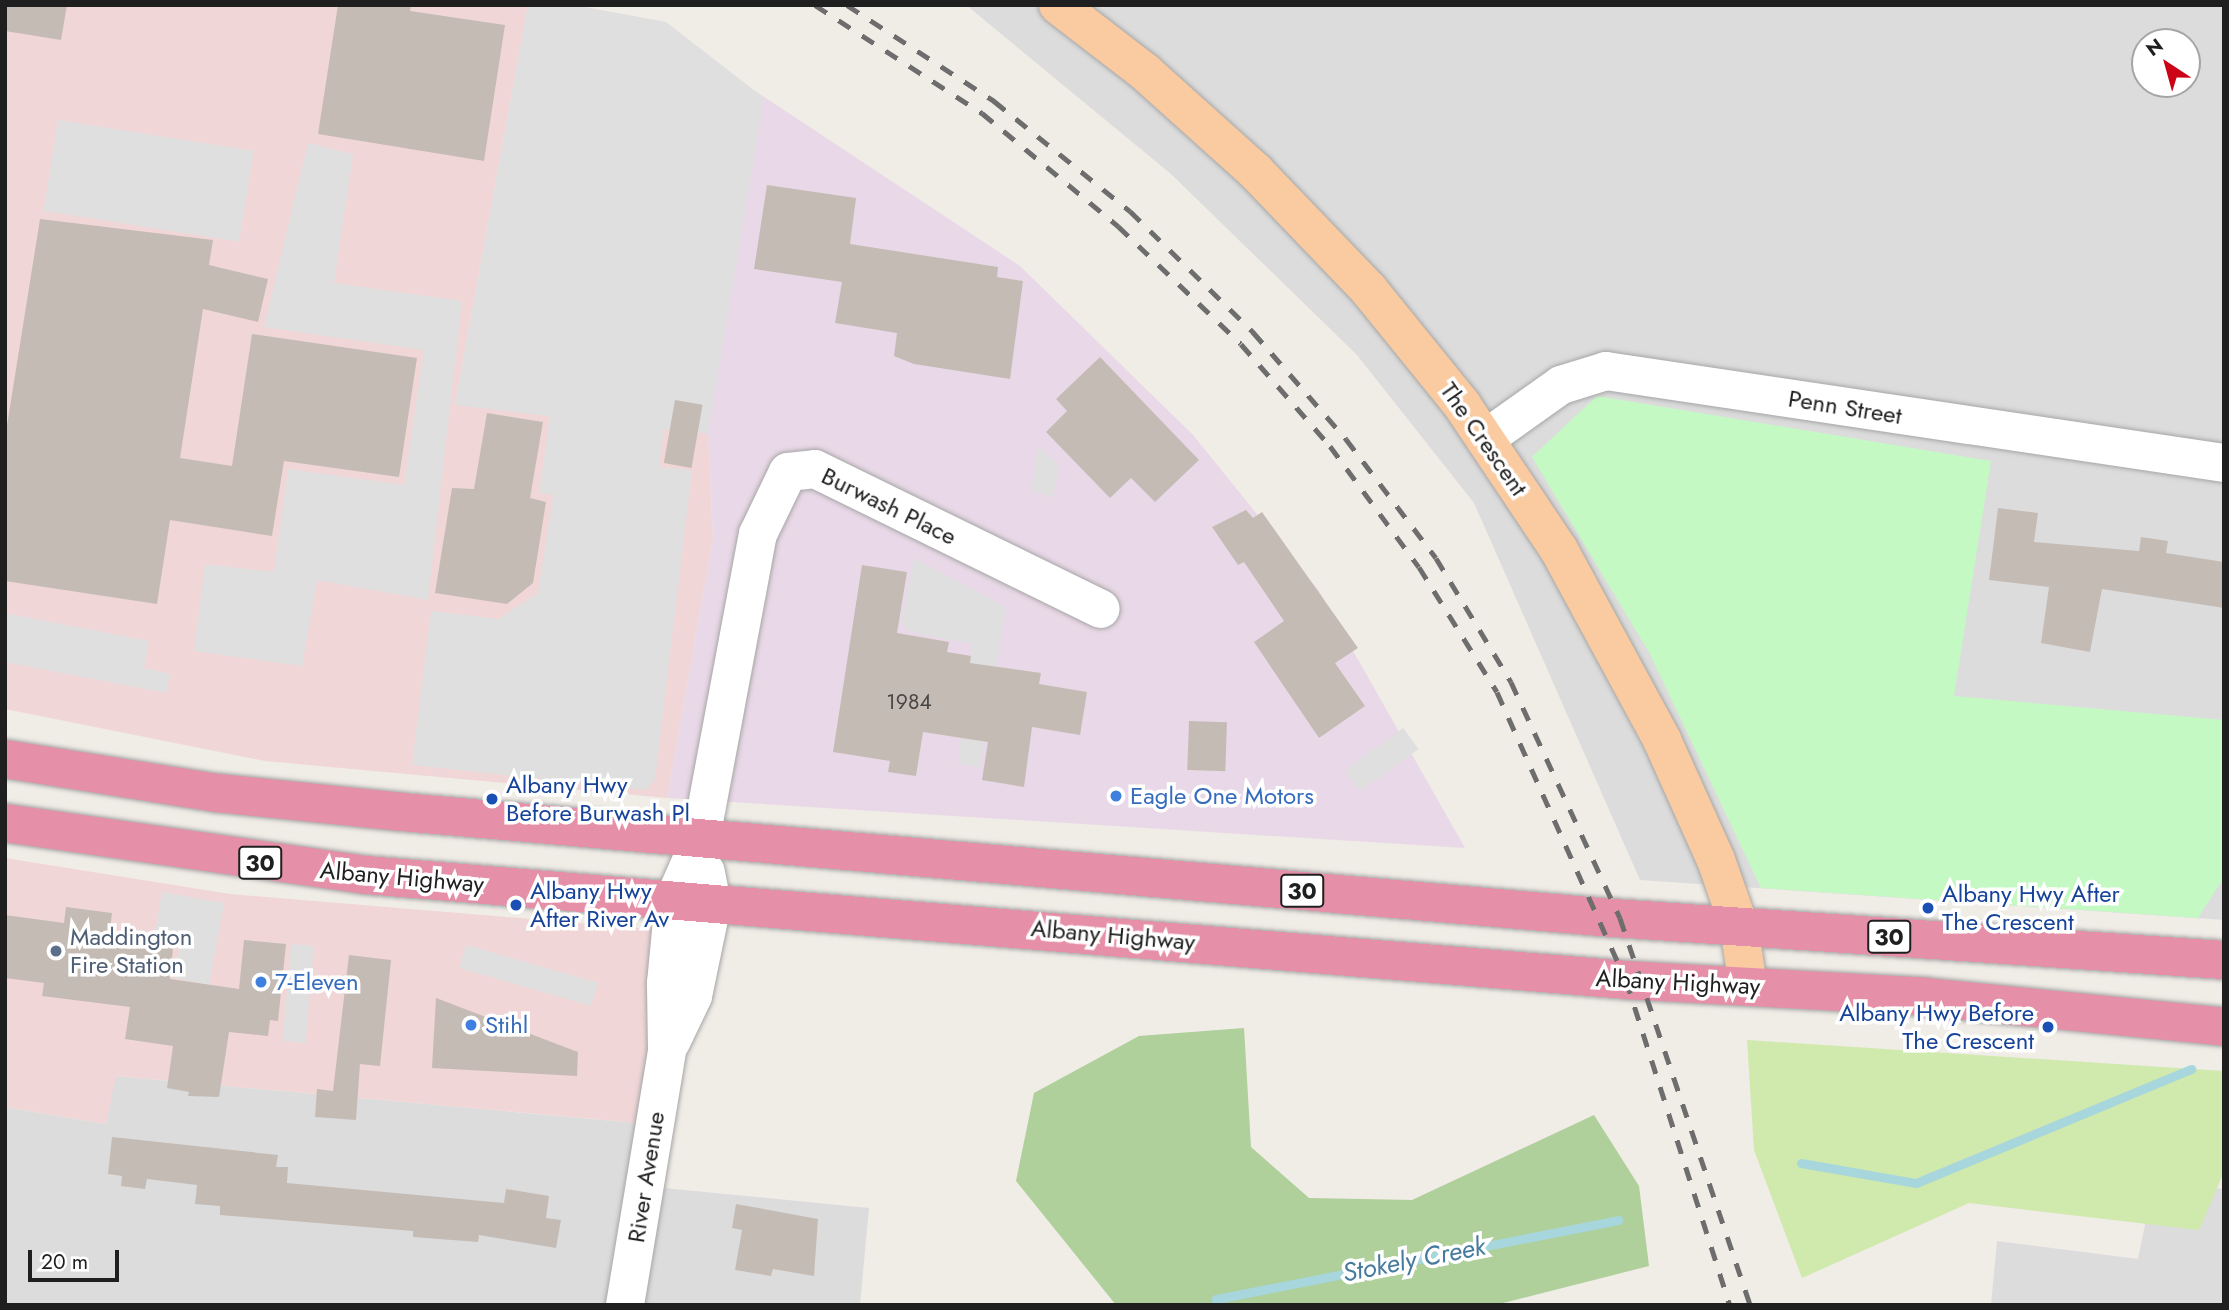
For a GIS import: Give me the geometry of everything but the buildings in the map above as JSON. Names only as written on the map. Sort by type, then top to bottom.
[{"type":"highway","name":"30","points":[[5,760],[263,799],[1433,902],[2224,960]]},
{"type":"highway","name":"Albany Highway","points":[[5,823],[366,875],[1626,980],[1934,997],[2224,1027]]},
{"type":"highway","points":[[1432,962],[1433,902]]},
{"type":"main road","name":"The Crescent","points":[[1058,5],[1190,111],[1299,215],[1426,357],[1485,439],[1559,550],[1619,653],[1706,837],[1738,926],[1748,986]]},
{"type":"street","name":"Penn Street","points":[[1485,439],[1561,385],[1606,371],[2224,463]]},
{"type":"street","name":"Burwash Place","points":[[701,838],[758,534],[788,472],[815,468],[1101,609]]},
{"type":"street","name":"River Avenue","points":[[625,1305],[667,1050],[666,983],[674,900],[701,838]]},
{"type":"street","points":[[701,838],[712,904]]},
{"type":"street","name":"River Avenue","points":[[667,1050],[693,996],[712,904]]},
{"type":"shaded area","points":[[5,5],[528,5],[455,404],[708,433],[713,537],[667,798],[265,761],[5,709]]},
{"type":"shaded area","points":[[528,5],[574,5],[749,87],[1020,266],[1193,435],[1319,591],[1465,848],[667,798],[713,537],[708,434],[455,405]]},
{"type":"shaded area","points":[[528,5],[574,5],[666,22],[764,98],[708,433],[664,429],[659,467],[692,470],[655,779],[646,790],[412,765],[431,611],[498,619],[538,593],[553,495],[539,493],[550,416],[455,405]]},
{"type":"shaded area","points":[[966,5],[2224,5],[2224,920],[1640,880],[1474,503],[1357,355],[1171,174]]},
{"type":"shaded area","points":[[58,120],[254,151],[239,242],[44,211]]},
{"type":"shaded area","points":[[308,143],[353,154],[334,283],[462,301],[428,600],[317,580],[302,666],[194,651],[205,564],[274,572],[288,469],[404,485],[424,350],[264,327]]},
{"type":"shaded area","points":[[1038,446],[1059,465],[1053,498],[1031,490]]},
{"type":"shaded area","points":[[914,558],[1006,607],[980,768],[958,763],[972,644],[910,632],[901,623]]},
{"type":"shaded area","points":[[5,613],[149,641],[144,668],[170,674],[166,693],[5,662]]},
{"type":"shaded area","points":[[1403,728],[1418,749],[1360,791],[1345,770]]},
{"type":"shaded area","points":[[5,858],[230,894],[687,932],[659,1125],[116,1076],[106,1124],[5,1107]]},
{"type":"shaded area","points":[[162,892],[224,903],[209,985],[174,978],[180,945],[154,940]]},
{"type":"shaded area","points":[[291,944],[314,946],[305,1043],[283,1041]]},
{"type":"shaded area","points":[[466,945],[598,983],[591,1006],[459,968]]},
{"type":"shaded area","points":[[115,1076],[659,1125],[653,1187],[869,1208],[860,1305],[5,1305],[5,1107],[106,1124]]},
{"type":"shaded area","points":[[2154,1180],[2224,1189],[2224,1305],[1991,1305],[1997,1241],[2138,1259]]},
{"type":"green space","points":[[1597,396],[1991,461],[1954,696],[2224,720],[2224,877],[2198,918],[1761,888],[1650,654],[1532,457]]},
{"type":"green space","points":[[1244,1028],[1251,1147],[1309,1198],[1412,1200],[1594,1115],[1639,1186],[1649,1266],[1495,1305],[1116,1305],[1016,1181],[1034,1093],[1139,1036]]},
{"type":"green space","points":[[1747,1040],[2224,1071],[2224,1172],[2199,1230],[1969,1203],[1802,1278],[1754,1150]]},
{"type":"waterway","points":[[1801,1163],[1916,1183],[2191,1069]]},
{"type":"waterway","name":"Stokely Creek","points":[[1216,1305],[1216,1299],[1618,1220]]},
{"type":"railway","points":[[815,5],[982,113],[1118,226],[1241,344],[1330,446],[1419,567],[1497,692],[1626,980],[1730,1305]]},
{"type":"railway","points":[[847,5],[994,101],[1130,211],[1253,332],[1346,439],[1436,558],[1511,682],[1620,918],[1750,1305]]},
{"type":"place","name":"Eagle One Motors","points":[[1116,796]]},
{"type":"place","name":"Albany Hwy Before Burwash Pl","points":[[492,799]]},
{"type":"place","name":"Albany Hwy After River Av","points":[[516,905]]},
{"type":"place","name":"Albany Hwy After The Crescent","points":[[1928,908]]},
{"type":"place","name":"Maddington Fire Station","points":[[56,951]]},
{"type":"place","name":"7-Eleven","points":[[261,982]]},
{"type":"place","name":"Stihl","points":[[471,1025]]},
{"type":"place","name":"Albany Hwy Before The Crescent","points":[[2048,1027]]}]
